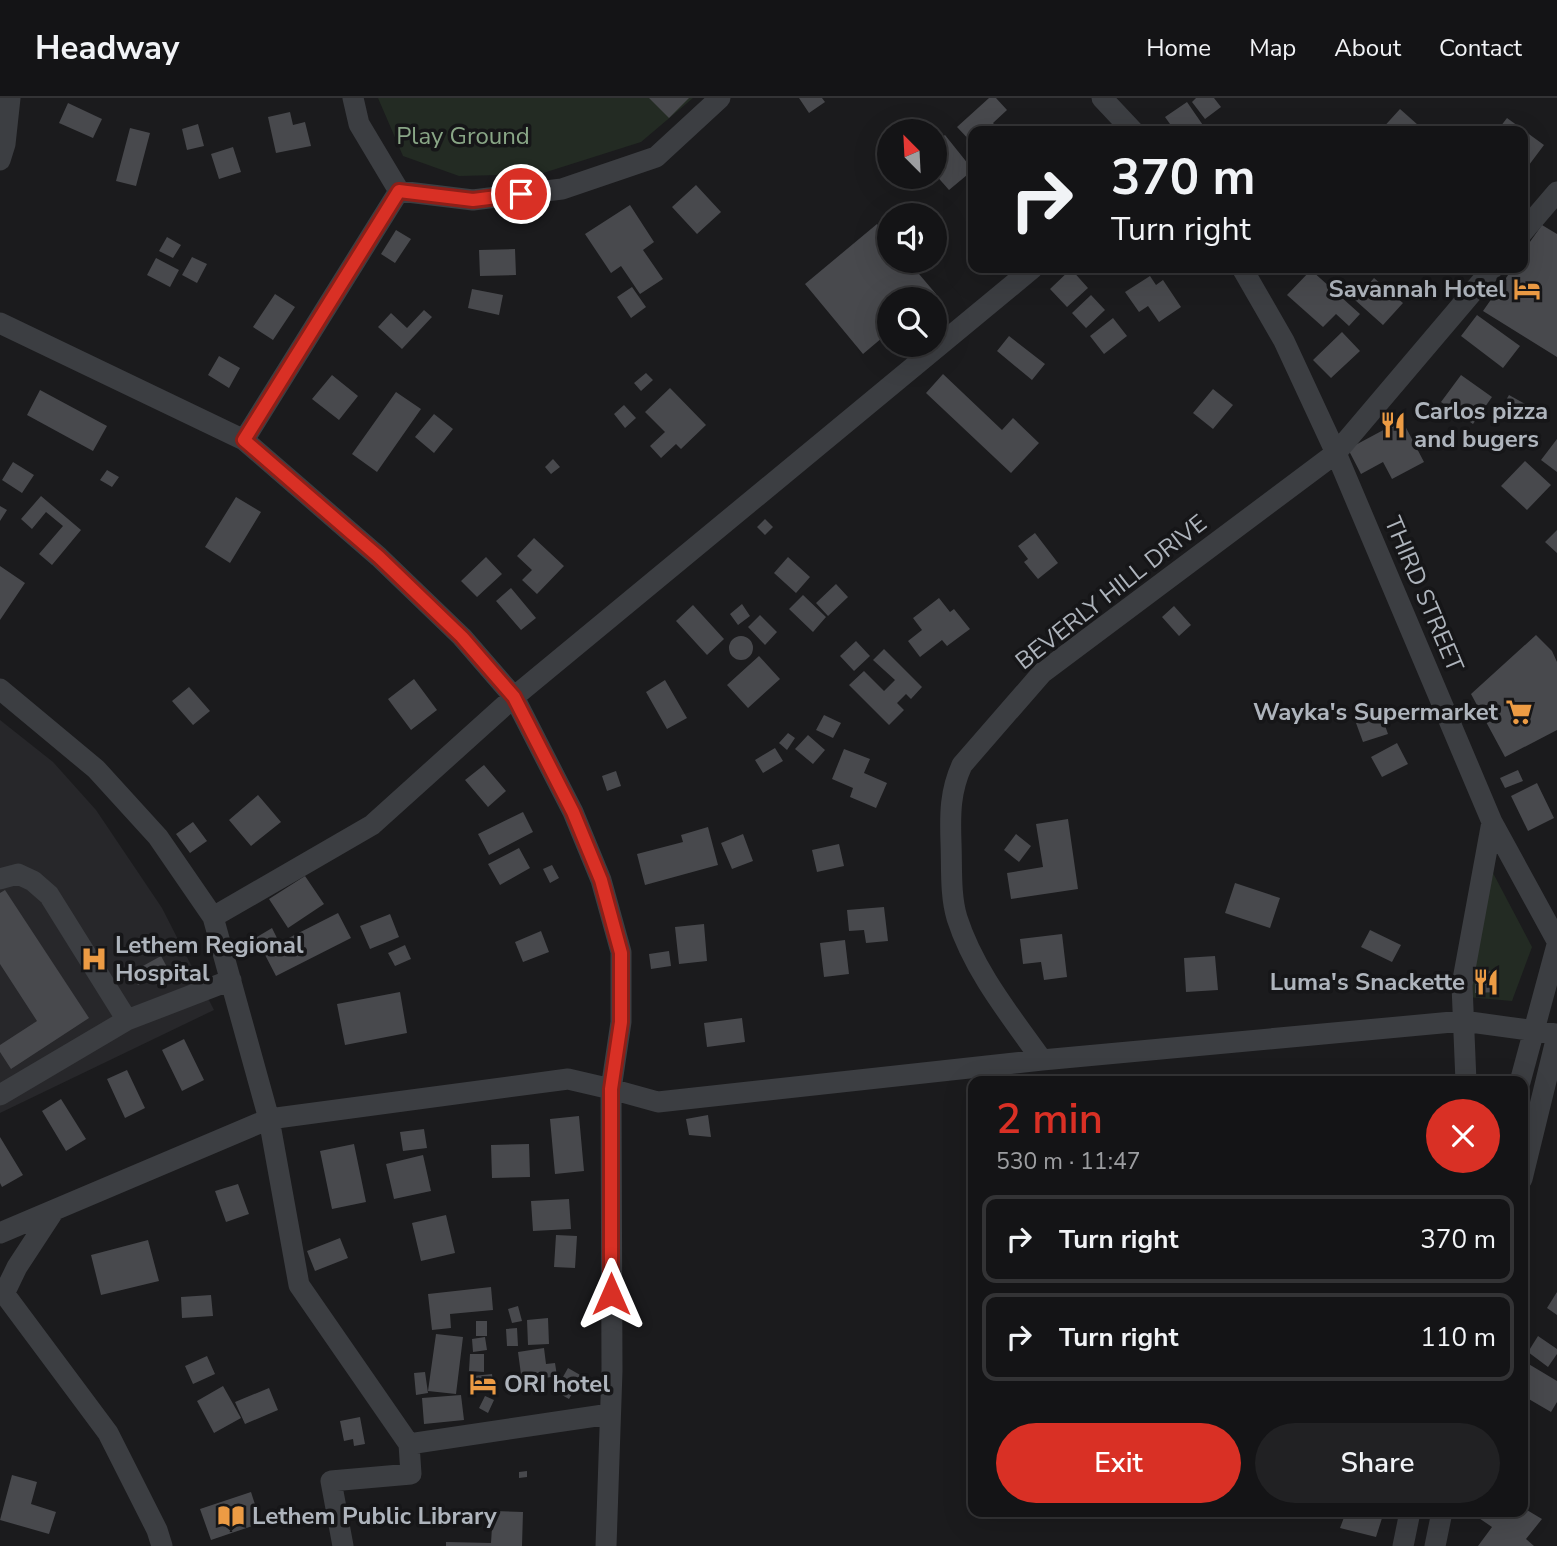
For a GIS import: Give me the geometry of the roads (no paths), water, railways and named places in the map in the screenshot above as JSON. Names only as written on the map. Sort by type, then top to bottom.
[{"type":"street","points":[[0,160],[5,145],[10,98]]},
{"type":"street","points":[[354,98],[359,124],[399,191]]},
{"type":"street","points":[[399,191],[473,200],[562,189],[656,157],[720,98]]},
{"type":"street","points":[[1102,98],[1128,126]]},
{"type":"street","points":[[244,440],[399,191]]},
{"type":"street","points":[[1528,226],[1557,192]]},
{"type":"street","points":[[213,917],[372,825],[514,697],[1028,273]]},
{"type":"street","name":"THIRD STREET","points":[[1245,273],[1284,341],[1336,453],[1492,822],[1557,943]]},
{"type":"street","name":"BEVERLY HILL DRIVE","points":[[1042,1060],[984,978],[957,917],[952,876],[950,807],[954,783],[962,765],[1042,673],[1336,453],[1489,273]]},
{"type":"street","points":[[0,323],[244,440],[379,557],[462,637],[514,697],[573,812],[601,880],[621,953],[621,1022],[611,1089],[610,1414],[606,1546]]},
{"type":"street","points":[[0,689],[96,769],[158,836],[213,917],[270,1119],[299,1285],[409,1444],[411,1474],[331,1481],[343,1546]]},
{"type":"street","points":[[1466,1076],[1462,985],[1492,822]]},
{"type":"street","points":[[0,878],[18,874],[33,881],[49,895],[127,1020]]},
{"type":"street","points":[[1522,1076],[1557,943]]},
{"type":"street","points":[[0,1095],[127,1020],[231,980]]},
{"type":"street","points":[[0,1233],[270,1119],[568,1079],[658,1102],[1042,1060],[1463,1021],[1557,1035],[1528,1154]]},
{"type":"street","points":[[54,1210],[1,1292],[108,1433],[157,1530],[162,1546]]},
{"type":"street","points":[[409,1444],[610,1414]]},
{"type":"street","points":[[1403,1546],[1409,1517]]},
{"type":"street","points":[[1435,1546],[1441,1517]]},
{"type":"place","name":"Savannah Hotel","points":[[1527,289]]},
{"type":"place","name":"Carlos pizza and bugers","points":[[1393,425]]},
{"type":"place","name":"Wayka's Supermarket","points":[[1519,712]]},
{"type":"place","name":"Lethem Regional Hospital","points":[[94,959]]},
{"type":"place","name":"Luma's Snackette","points":[[1486,982]]},
{"type":"place","name":"ORI hotel","points":[[483,1384]]},
{"type":"place","name":"Lethem Public Library","points":[[231,1516]]},
{"type":"park label","name":"Play Ground","points":[[463,136]]}]
